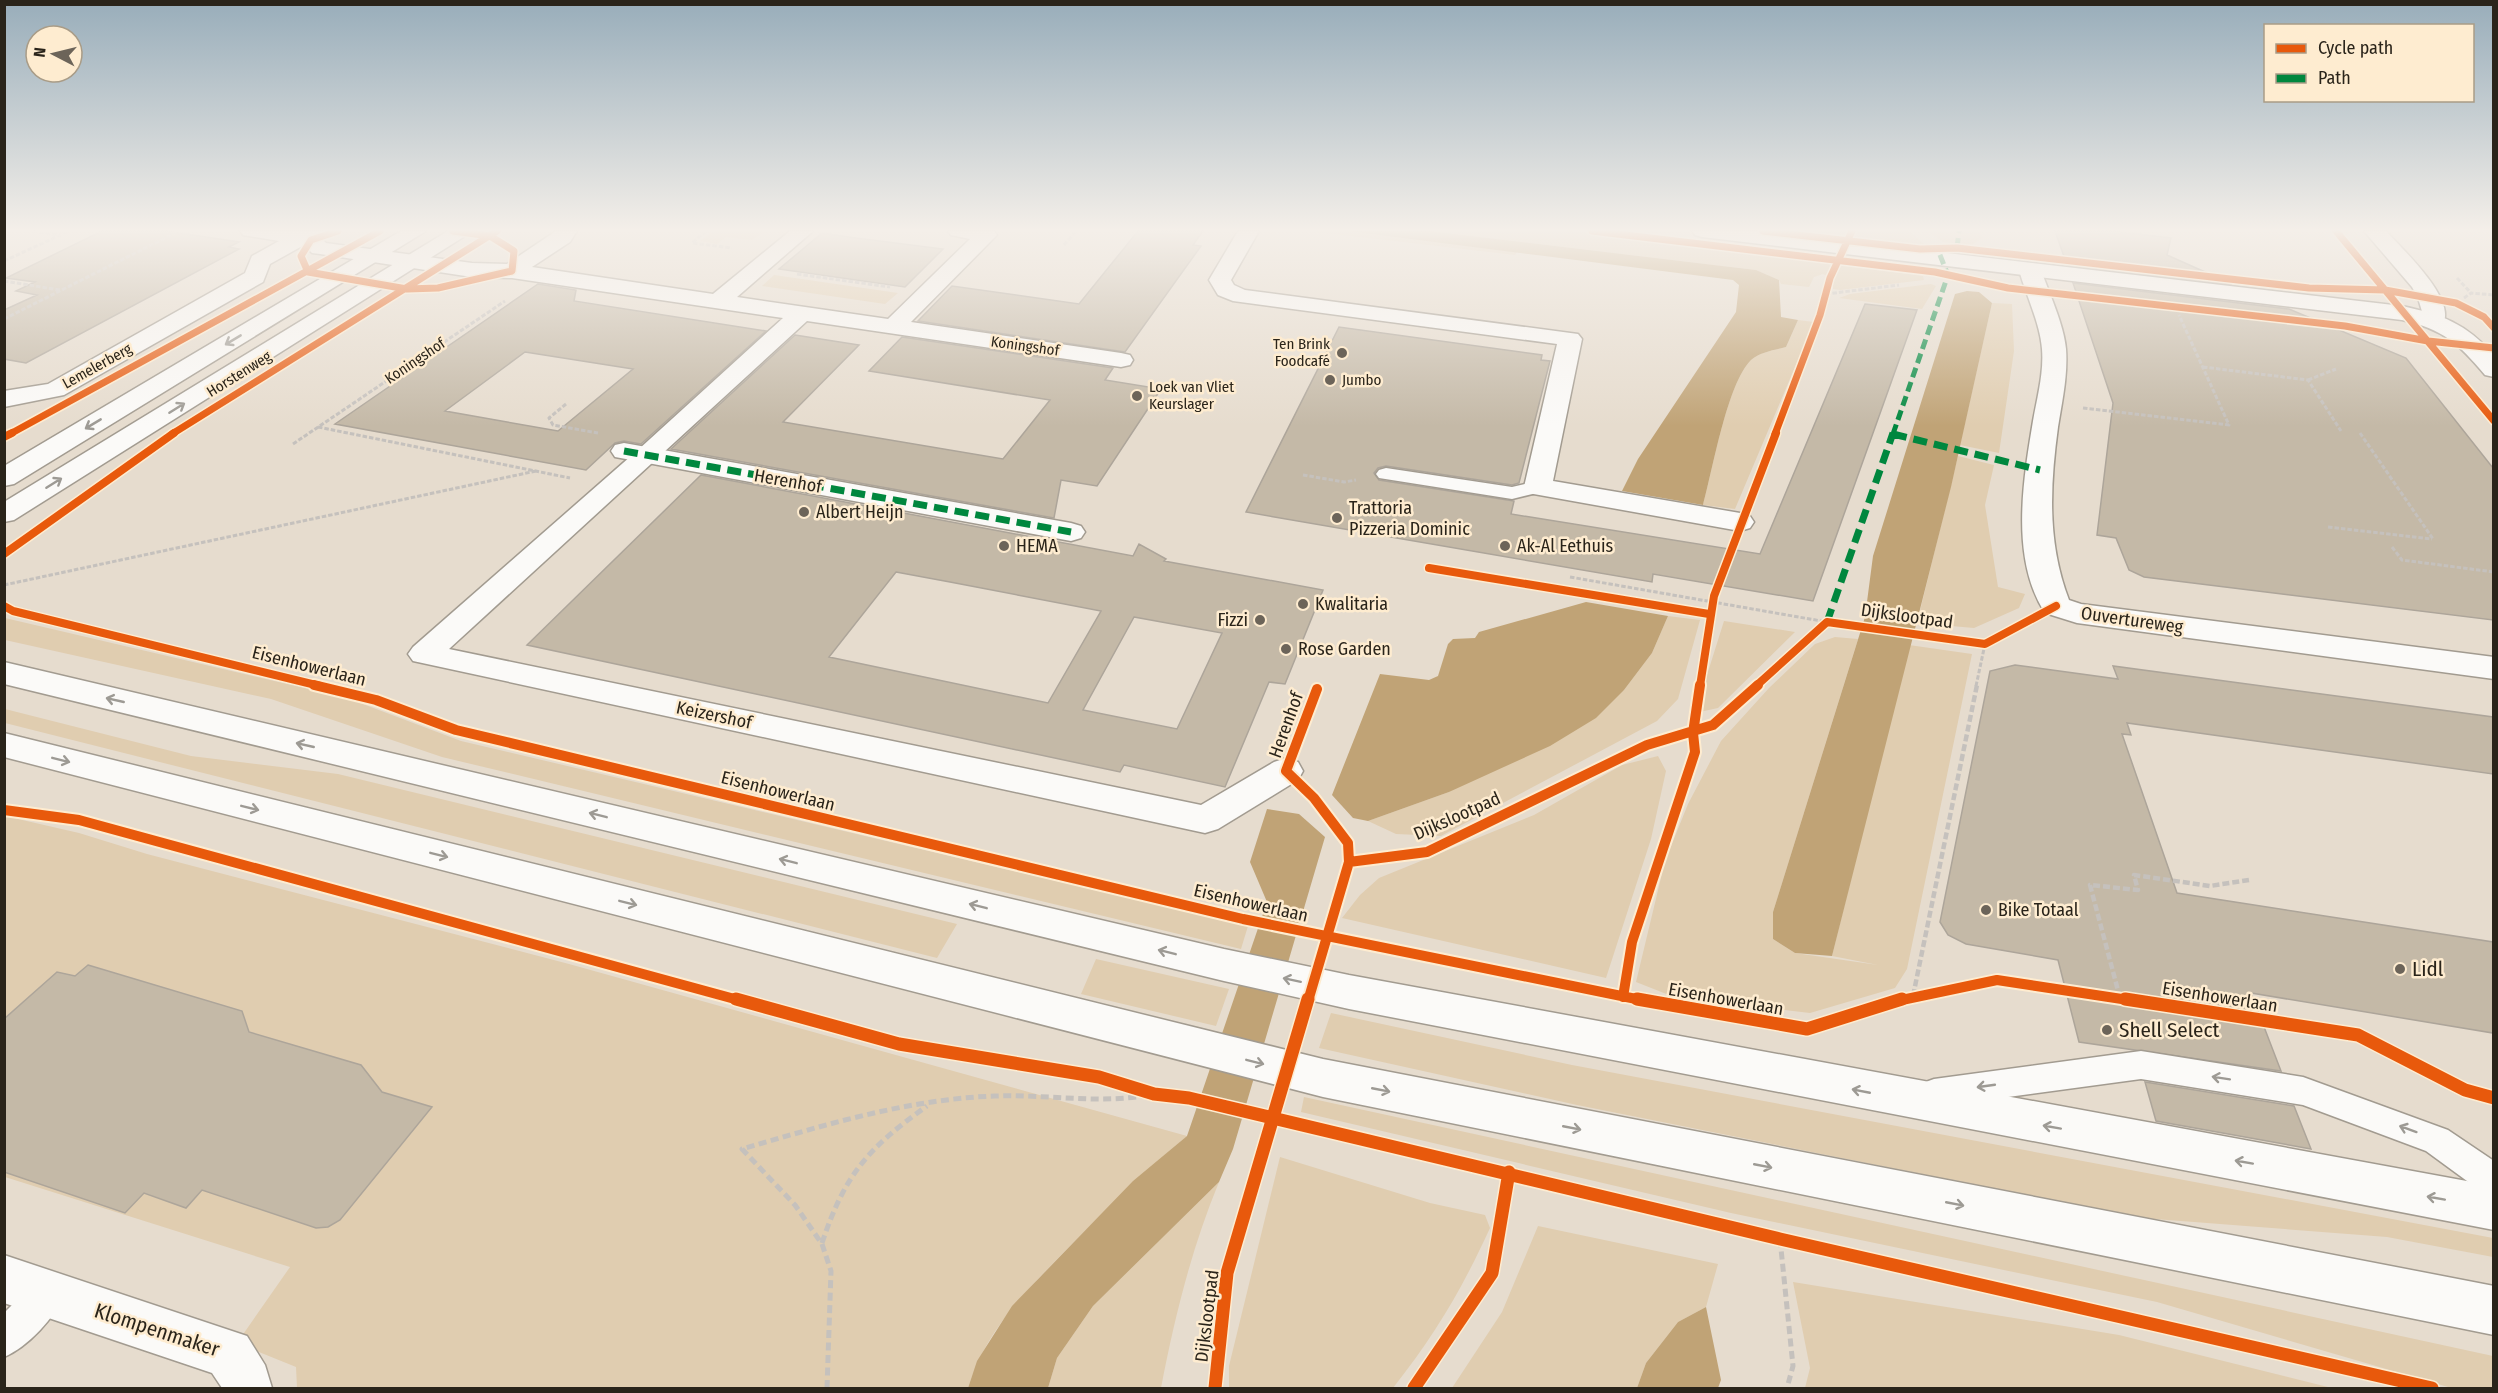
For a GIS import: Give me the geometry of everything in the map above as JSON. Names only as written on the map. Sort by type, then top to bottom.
[{"type":"street","name":"Lemelerberg","points":[[4,399],[55,390],[221,296]]},
{"type":"street","name":"Horstenweg","points":[[4,478],[307,296]]},
{"type":"street","name":"Horstenweg","points":[[4,514],[359,296]]},
{"type":"street","name":"Koningshof","points":[[684,296],[1121,360]]},
{"type":"street","points":[[718,301],[724,296]]},
{"type":"street","points":[[893,327],[924,296]]},
{"type":"street","points":[[1241,296],[1570,339],[1538,487],[1740,522]]},
{"type":"street","name":"Ouvertureweg","points":[[2039,296],[2054,347],[2054,369],[2035,509],[2047,587],[2056,606],[2076,613],[2493,668]]},
{"type":"street","points":[[2255,296],[2402,313],[2434,320],[2463,334],[2493,370]]},
{"type":"street","points":[[2429,296],[2435,313],[2434,320]]},
{"type":"street","name":"Keizershof","points":[[802,313],[636,453],[424,654],[1205,819],[1286,771]]},
{"type":"street","name":"Herenhof","points":[[636,453],[1071,532]]},
{"type":"street","points":[[4,674],[1224,966],[1349,993],[1897,1098],[2493,1208]]},
{"type":"street","points":[[4,745],[1323,1078],[2493,1311]]},
{"type":"street","name":"Klompenmaker","points":[[26,1286],[229,1354],[247,1383],[247,1389]]},
{"type":"lane","points":[[1386,474],[1512,493],[1538,487]]},
{"type":"lane","points":[[1897,1098],[2141,1065],[2303,1091],[2437,1140],[2493,1180]]},
{"type":"lane","name":"Klompenmaker","points":[[4,1340],[26,1286]]},
{"type":"path","points":[[4,318],[49,296]]},
{"type":"path","points":[[1822,307],[1825,296]]},
{"type":"path","points":[[2461,306],[2469,296]]},
{"type":"path","points":[[2050,405],[2229,425],[2176,307]]},
{"type":"path","points":[[2176,307],[2187,309]]},
{"type":"path","points":[[2202,367],[2308,380],[2336,369]]},
{"type":"path","points":[[2308,380],[2341,431]]},
{"type":"path","points":[[318,427],[574,478],[603,470],[636,453],[624,438],[553,425],[549,418],[566,404]]},
{"type":"path","points":[[2328,527],[2433,539],[2360,433]]},
{"type":"path","points":[[4,585],[536,471]]},
{"type":"path","points":[[1303,475],[1344,482],[1386,474]]},
{"type":"path","points":[[2392,547],[2402,561],[2493,572]]},
{"type":"path","points":[[1570,577],[1831,623]]},
{"type":"path","points":[[1709,615],[1714,596]]},
{"type":"path","points":[[1818,630],[1831,623]]},
{"type":"path","points":[[1913,996],[1980,643],[1995,638]]},
{"type":"path","points":[[2120,998],[2090,885],[2138,890],[2134,875],[2210,886],[2249,880]]},
{"type":"path","points":[[1902,999],[1923,994]]},
{"type":"path","points":[[2109,996],[2131,1000]]},
{"type":"path","points":[[1132,1087],[1166,1095]]},
{"type":"path","points":[[828,1389],[831,1271],[822,1244],[795,1205],[742,1149],[874,1112],[930,1104],[994,1096],[1131,1099],[1154,1094]]},
{"type":"path","points":[[822,1244],[833,1206],[850,1174],[888,1132],[930,1104]]},
{"type":"path","points":[[1768,1237],[1791,1242]]},
{"type":"path","points":[[1780,1239],[1793,1366],[1787,1389]]},
{"type":"shaded area","points":[[830,296],[894,296],[885,304]]},
{"type":"shaded area","points":[[1738,296],[1780,296],[1781,317],[1798,320],[1786,347],[1755,357],[1742,372],[1728,407],[1703,505],[1622,491],[1638,459],[1736,312]]},
{"type":"shaded area","points":[[1844,296],[1930,296],[1922,309],[1839,298]]},
{"type":"shaded area","points":[[1954,296],[1984,296],[1992,303],[1951,487],[1832,956],[1795,953],[1773,939],[1773,912],[1865,617],[1873,556]]},
{"type":"shaded area","points":[[1992,303],[2012,304],[2014,351],[1999,453],[1960,445]]},
{"type":"shaded area","points":[[1798,320],[1814,322],[1735,509],[1703,505],[1728,407],[1742,372],[1755,357],[1786,347]]},
{"type":"shaded area","points":[[1958,456],[1994,465],[1985,505],[1998,587],[2025,594],[2019,608],[1974,628],[1917,623]]},
{"type":"shaded area","points":[[1586,602],[1668,616],[1652,653],[1624,690],[1596,718],[1550,746],[1449,792],[1368,821],[1353,818],[1332,795],[1380,674],[1429,680],[1438,676],[1448,644],[1453,639],[1475,638],[1479,632]]},
{"type":"shaded area","points":[[1668,616],[1700,620],[1678,699],[1657,721],[1441,836],[1396,834],[1368,821],[1449,792],[1624,690],[1652,653]]},
{"type":"shaded area","points":[[5,618],[347,698],[461,741],[1248,926],[1241,949],[442,757],[271,699],[5,640]]},
{"type":"shaded area","points":[[1724,621],[1795,632],[1718,708],[1695,713]]},
{"type":"shaded area","points":[[1835,637],[1858,639],[1773,912],[1773,939],[1795,953],[1878,965],[1832,956],[1909,645],[1972,654],[1907,969],[1895,988],[1810,1013],[1674,997],[1636,982],[1665,861],[1688,804],[1721,741],[1769,688],[1815,644]]},
{"type":"shaded area","points":[[5,709],[191,756],[338,774],[957,924],[937,958],[5,723]]},
{"type":"shaded area","points":[[1658,756],[1666,771],[1651,839],[1606,978],[1342,918],[1360,895],[1379,878],[1534,815],[1622,765]]},
{"type":"shaded area","points":[[1267,809],[1299,814],[1325,837],[1233,1149],[1219,1182],[1093,1306],[1057,1358],[1048,1388],[968,1388],[977,1361],[1012,1306],[1133,1181],[1187,1136],[1267,902],[1250,862]]},
{"type":"shaded area","points":[[5,816],[79,833],[147,854],[569,964],[1187,1136],[1113,1203],[1024,1294],[997,1328],[976,1367],[968,1388],[297,1388],[296,1367],[237,1343],[290,1267],[5,1177]]},
{"type":"shaded area","points":[[1096,959],[1229,989],[1216,1026],[1081,994]]},
{"type":"shaded area","points":[[1331,1013],[1572,1065],[2493,1238],[2493,1257],[2387,1237],[2142,1218],[1577,1105],[1319,1048]]},
{"type":"shaded area","points":[[1304,1097],[2493,1356],[2493,1388],[2448,1387],[2157,1302],[1731,1213],[1301,1112]]},
{"type":"shaded area","points":[[1280,1157],[1430,1203],[1485,1215],[1490,1228],[1469,1271],[1435,1330],[1393,1388],[1229,1388],[1229,1366]]},
{"type":"shaded area","points":[[1219,1182],[1200,1233],[1185,1284],[1161,1388],[1048,1388],[1057,1358],[1093,1306]]},
{"type":"shaded area","points":[[1538,1226],[1718,1264],[1706,1307],[1678,1322],[1646,1363],[1637,1388],[1452,1388],[1502,1312]]},
{"type":"shaded area","points":[[1793,1282],[2119,1335],[2332,1388],[1805,1388],[1810,1368]]},
{"type":"shaded area","points":[[1706,1307],[1721,1380],[1718,1388],[1637,1388],[1646,1363],[1678,1322]]},
{"type":"building","points":[[35,296],[151,296],[26,363],[4,359],[4,310]]},
{"type":"building","points":[[521,296],[575,296],[574,301],[766,331],[641,444],[624,441],[615,443],[586,470],[335,424]],"holes":[[[525,352],[633,369],[558,431],[445,411]]]},
{"type":"building","points":[[942,296],[1023,296],[1079,304],[1085,296],[1165,296],[1125,352],[918,321]]},
{"type":"building","points":[[2077,296],[2181,296],[2289,309],[2406,358],[2493,468],[2493,620],[2144,577],[2129,570],[2116,538],[2097,535],[2113,403]]},
{"type":"building","points":[[1865,304],[1917,310],[1813,601],[1653,574],[1652,582],[1246,512],[1339,327],[1542,355],[1541,360],[1550,361],[1519,483],[1512,485],[1386,466],[1378,468],[1374,473],[1379,480],[1514,501],[1511,514],[1760,554]]},
{"type":"building","points":[[795,335],[859,345],[783,422],[1003,459],[1050,400],[869,371],[902,337],[1113,368],[1105,380],[1161,389],[1097,486],[1061,480],[1054,518],[671,449]]},
{"type":"building","points":[[701,475],[1133,556],[1139,544],[1166,559],[1164,561],[1323,590],[1285,684],[1269,682],[1225,787],[1124,765],[1120,772],[527,645]],"holes":[[[896,572],[950,582],[1101,611],[1048,703],[829,657]],[[1134,617],[1222,633],[1177,729],[1083,710]]]},
{"type":"building","points":[[2015,665],[2118,679],[2113,666],[2493,717],[2493,774],[2127,723],[2131,735],[2122,734],[2177,893],[2493,942],[2493,1033],[2251,993],[2281,1071],[2079,1042],[2058,960],[1966,944],[1948,935],[1940,922],[1990,671]]},
{"type":"building","points":[[88,965],[242,1011],[249,1032],[361,1065],[382,1092],[432,1107],[340,1220],[328,1227],[316,1228],[202,1190],[186,1208],[144,1193],[125,1213],[4,1172],[4,1019],[57,972],[75,976]]},
{"type":"building","points":[[2145,1082],[2294,1106],[2311,1149],[2156,1121]]},
{"type":"marked path","points":[[1827,622],[1941,296]]},
{"type":"marked path","points":[[1893,434],[2040,470]]},
{"type":"marked path","points":[[624,451],[1071,532]]},
{"type":"cycle path","points":[[4,437],[263,296]]},
{"type":"cycle path","points":[[4,554],[179,429],[393,296]]},
{"type":"cycle path","points":[[1623,997],[1632,942],[1695,752],[1693,733],[1714,596],[1825,296]]},
{"type":"cycle path","points":[[2079,296],[2345,326],[2428,341],[2494,348]]},
{"type":"cycle path","points":[[2390,296],[2494,421]]},
{"type":"cycle path","points":[[2424,296],[2456,303],[2484,317],[2494,328]]},
{"type":"cycle path","points":[[1429,568],[1709,614]]},
{"type":"cycle path","name":"Eisenhowerlaan","points":[[4,606],[13,611],[376,700],[456,730],[1243,919],[1623,997],[1807,1029],[1913,996],[1997,980],[2358,1035],[2465,1090],[2494,1098]]},
{"type":"cycle path","name":"Dijkslootpad","points":[[1215,1388],[1227,1273],[1349,862],[1427,852],[1647,745],[1713,725],[1827,622],[1985,644],[2056,606]]},
{"type":"cycle path","points":[[1317,689],[1286,771],[1314,798],[1348,843],[1349,862]]},
{"type":"cycle path","points":[[4,810],[79,820],[899,1044],[1099,1077],[1154,1094],[1189,1098],[1780,1239],[2432,1388]]},
{"type":"cycle path","points":[[1414,1388],[1492,1273],[1509,1172]]},
{"type":"place","name":"Ten Brink Foodcafé","points":[[1342,353]]},
{"type":"place","name":"Jumbo","points":[[1330,380]]},
{"type":"place","name":"Loek van Vliet Keurslager","points":[[1137,396]]},
{"type":"place","name":"Albert Heijn","points":[[804,512]]},
{"type":"place","name":"Trattoria Pizzeria Dominic","points":[[1337,518]]},
{"type":"place","name":"HEMA","points":[[1004,546]]},
{"type":"place","name":"Ak-Al Eethuis","points":[[1505,546]]},
{"type":"place","name":"Kwalitaria","points":[[1303,604]]},
{"type":"place","name":"Fizzi","points":[[1260,620]]},
{"type":"place","name":"Rose Garden","points":[[1286,649]]},
{"type":"place","name":"Bike Totaal","points":[[1986,910]]},
{"type":"place","name":"Lidl","points":[[2400,969]]},
{"type":"place","name":"Shell Select","points":[[2107,1030]]}]
